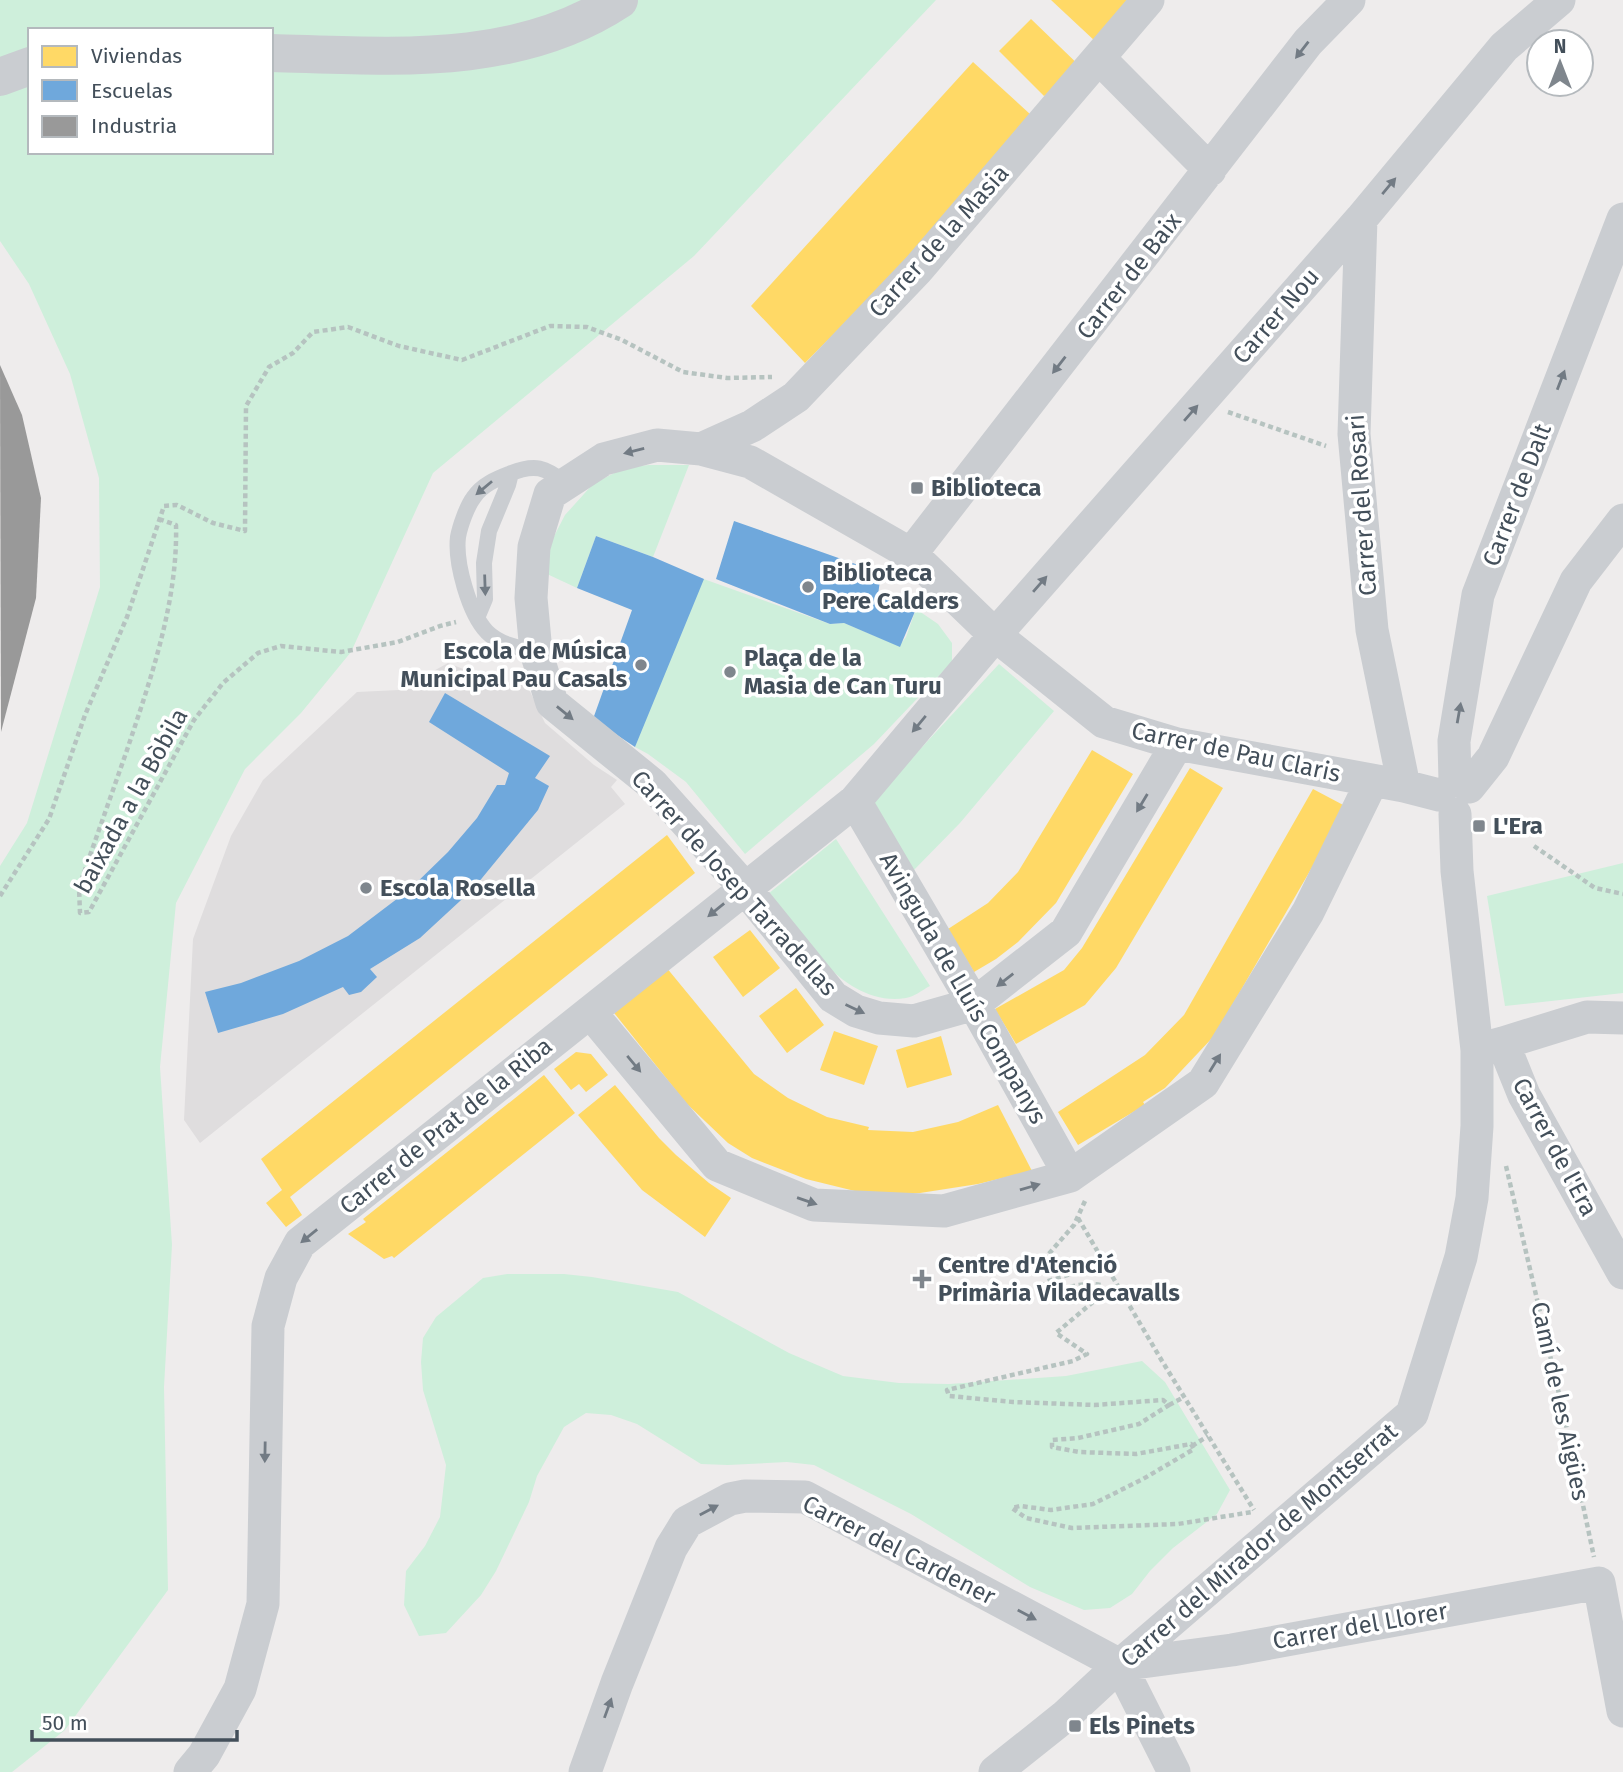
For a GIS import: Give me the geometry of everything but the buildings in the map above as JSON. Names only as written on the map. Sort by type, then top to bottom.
[{"type":"street","points":[[273,53],[373,56],[457,53],[501,48],[540,39],[572,27],[619,0]]},
{"type":"street","name":"Carrer de la Masia","points":[[701,449],[752,426],[796,397],[918,269],[1148,0]]},
{"type":"street","name":"Carrer de Baix","points":[[911,554],[1308,43],[1349,0]]},
{"type":"street","name":"Carrer Nou","points":[[995,635],[1361,219],[1504,47],[1559,0]]},
{"type":"street","points":[[1099,58],[1210,170]]},
{"type":"street","points":[[0,77],[28,67]]},
{"type":"street","name":"Carrer del Rosari","points":[[1361,219],[1354,434],[1372,630],[1405,786]]},
{"type":"street","name":"Carrer de Dalt","points":[[1455,794],[1454,741],[1478,595],[1623,219]]},
{"type":"street","name":"Carrer de Josep Tarradellas","points":[[701,449],[657,446],[604,459],[550,494],[534,547],[531,598],[536,652],[552,703],[652,784],[744,887],[833,997],[856,1012],[879,1018],[914,1021],[974,1004],[1066,932],[1177,744]]},
{"type":"street","name":"Carrer de Pau Claris","points":[[701,449],[750,462],[911,554],[995,635],[1104,722],[1177,744],[1455,794]]},
{"type":"street","points":[[1455,794],[1493,757],[1576,581],[1623,520]]},
{"type":"street","name":"Carrer de Prat de la Riba","points":[[190,1772],[204,1755],[240,1689],[263,1604],[268,1326],[281,1278],[300,1243],[855,801],[995,635]]},
{"type":"street","points":[[590,1012],[718,1165],[814,1205],[944,1211],[1079,1186],[1203,1083],[1308,912],[1372,781]]},
{"type":"street","name":"Carrer del Mirador de Montserrat","points":[[1006,1767],[1120,1665],[1412,1414],[1461,1258],[1472,1198],[1477,1126],[1490,1047],[1457,871],[1455,794]]},
{"type":"street","name":"Avinguda de Lluís Companys","points":[[855,801],[1079,1186]]},
{"type":"street","points":[[1490,1047],[1587,1017],[1623,1018]]},
{"type":"street","name":"Carrer de l'Era","points":[[1490,1047],[1524,1095],[1623,1273]]},
{"type":"street","name":"Carrer del Cardener","points":[[585,1772],[671,1548],[687,1522],[730,1499],[745,1496],[805,1497],[1120,1665]]},
{"type":"street","points":[[1599,1583],[1623,1711]]},
{"type":"street","name":"Carrer del Llorer","points":[[1120,1665],[1232,1650],[1599,1583]]},
{"type":"street","points":[[1120,1665],[1174,1772]]},
{"type":"lane","points":[[536,652],[510,646],[488,633],[477,618],[466,591],[458,556],[458,535],[473,498],[490,482],[526,467],[538,467],[551,471],[567,484]]},
{"type":"lane","points":[[477,618],[485,599],[484,563],[489,531],[509,485],[510,473]]},
{"type":"path","points":[[0,896],[49,820],[85,715],[127,617],[164,506],[177,505],[213,523],[245,531],[246,405],[270,368],[293,353],[313,332],[348,327],[399,346],[463,360],[550,326],[587,327],[622,340],[683,372],[727,378],[773,377],[796,397]]},
{"type":"path","name":"Carrer del Rosari","points":[[1201,402],[1356,457]]},
{"type":"path","name":"baixada a la Bòbila","points":[[159,519],[176,525],[177,558],[167,610],[137,719],[79,887],[80,912],[89,912],[194,720],[223,683],[258,653],[281,646],[341,652],[398,642],[440,626],[477,618]]},
{"type":"path","points":[[1534,846],[1595,888],[1623,894]]},
{"type":"path","name":"Camí de les Aigües","points":[[1504,1155],[1563,1411],[1599,1583]]},
{"type":"path","points":[[1079,1186],[1074,1225],[1046,1257],[1057,1264],[1078,1261],[1083,1263],[1074,1273],[1045,1282],[1045,1291],[1089,1283],[1101,1285],[1100,1296],[1056,1333],[1087,1354],[1073,1360],[947,1391],[949,1396],[1094,1405],[1163,1401],[1168,1406]]},
{"type":"path","points":[[1077,1217],[1254,1511],[1265,1518]]},
{"type":"path","points":[[1184,1397],[1139,1424],[1078,1438],[1052,1440],[1052,1447],[1079,1452],[1136,1454],[1191,1444],[1192,1446],[1208,1436]]},
{"type":"path","points":[[1192,1446],[1194,1449],[1143,1479],[1093,1504],[1051,1510],[1020,1506],[1012,1508],[1026,1518],[1072,1528],[1178,1524],[1254,1511]]},
{"type":"shaded area","name":"Escola Rosella","points":[[448,663],[501,684],[526,683],[545,723],[594,765],[617,780],[611,787],[625,804],[200,1143],[184,1120],[193,939],[231,836],[263,780],[357,692],[399,690]]},
{"type":"green space","points":[[0,0],[936,0],[694,256],[433,473],[351,652],[301,713],[245,769],[176,903],[160,1067],[172,1245],[164,1387],[168,1590],[65,1730],[12,1772],[0,1772],[0,866],[27,823],[100,587],[99,478],[70,374],[29,284],[0,241]]},
{"type":"green space","points":[[689,465],[653,557],[596,536],[577,588],[547,574],[550,544],[565,515],[593,484],[624,468]]},
{"type":"green space","name":"Plaça de la Masia de Can Turu","points":[[698,577],[830,624],[844,623],[899,646],[906,637],[916,609],[938,624],[952,643],[952,662],[874,744],[745,854],[686,782],[635,747]]},
{"type":"green space","points":[[999,664],[1054,711],[960,823],[912,872],[873,800]]},
{"type":"green space","points":[[836,839],[930,986],[915,995],[906,998],[884,998],[863,992],[844,981],[810,948],[768,894]]},
{"type":"green space","points":[[1623,863],[1623,993],[1505,1006],[1487,896]]},
{"type":"green space","points":[[507,1274],[564,1274],[678,1292],[789,1353],[843,1376],[899,1383],[949,1384],[1066,1376],[1142,1361],[1165,1382],[1230,1490],[1217,1514],[1173,1548],[1132,1594],[1110,1608],[1084,1610],[1030,1587],[911,1514],[814,1465],[787,1462],[701,1464],[637,1424],[611,1415],[586,1413],[564,1427],[537,1476],[529,1502],[496,1571],[481,1595],[446,1633],[419,1636],[404,1605],[406,1571],[425,1546],[440,1517],[446,1465],[423,1390],[423,1338],[436,1317],[483,1278]]},
{"type":"place","name":"Biblioteca","points":[[917,488]]},
{"type":"place","name":"Biblioteca Pere Calders","points":[[808,587]]},
{"type":"place","name":"Escola de Música Municipal Pau Casals","points":[[641,665]]},
{"type":"place","name":"Plaça de la Masia de Can Turu","points":[[730,672]]},
{"type":"place","name":"L'Era","points":[[1479,826]]},
{"type":"place","name":"Escola Rosella","points":[[366,888]]},
{"type":"place","name":"Centre d'Atenció Primària Viladecavalls","points":[[922,1279]]},
{"type":"place","name":"Els Pinets","points":[[1075,1726]]}]
